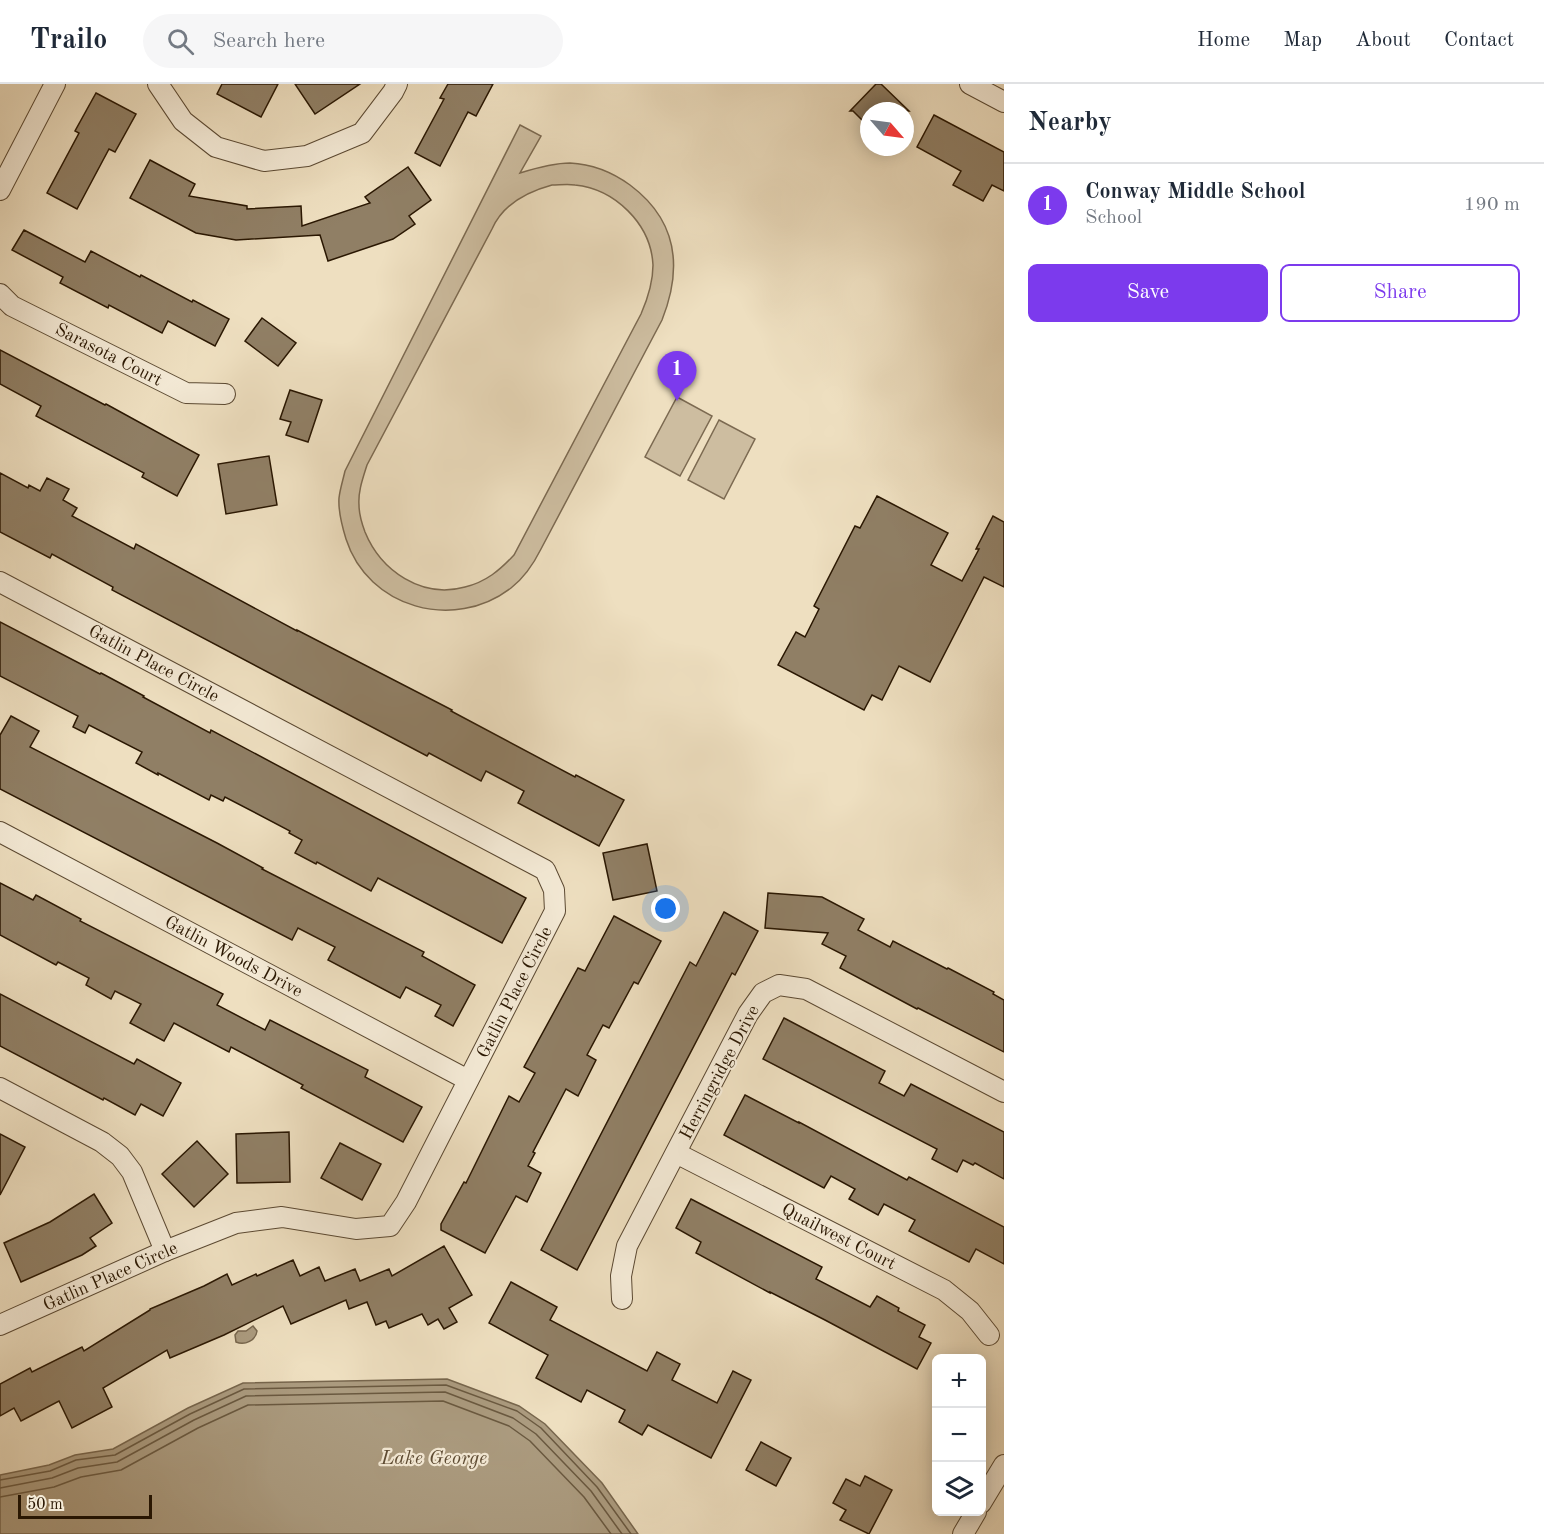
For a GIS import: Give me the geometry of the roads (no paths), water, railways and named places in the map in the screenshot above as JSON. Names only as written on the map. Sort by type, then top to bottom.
[{"type":"street","points":[[0,190],[55,84]]},
{"type":"street","points":[[158,84],[183,121],[216,147],[264,161],[307,156],[362,133],[397,84]]},
{"type":"street","points":[[970,84],[1004,102]]},
{"type":"street","name":"Sarasota Court","points":[[0,294],[12,306],[186,393],[225,394]]},
{"type":"street","name":"Gatlin Place Circle","points":[[0,582],[545,870],[554,890],[555,911],[406,1202],[390,1226],[356,1229],[282,1217],[236,1223],[165,1251],[0,1325]]},
{"type":"street","name":"Gatlin Woods Drive","points":[[0,832],[468,1080]]},
{"type":"street","name":"Herringridge Drive","points":[[622,1299],[621,1276],[627,1246],[748,1014],[763,993],[779,985],[806,989],[1004,1092]]},
{"type":"street","points":[[0,1089],[102,1142],[120,1156],[132,1172],[165,1251]]},
{"type":"street","name":"Quailwest Court","points":[[676,1153],[944,1290],[970,1311],[989,1335]]},
{"type":"street","points":[[986,1495],[1004,1465]]},
{"type":"street","points":[[963,1534],[974,1516]]},
{"type":"water","points":[[253,1326],[257,1331],[252,1339],[246,1343],[236,1342],[235,1335],[238,1331],[246,1331]]},
{"type":"water","name":"Lake George","points":[[447,1379],[519,1406],[545,1424],[602,1483],[638,1534],[0,1534],[0,1475],[49,1465],[75,1455],[113,1449],[188,1408],[243,1383]]},
{"type":"place","name":"Conway Middle School","points":[[677,401]]}]
